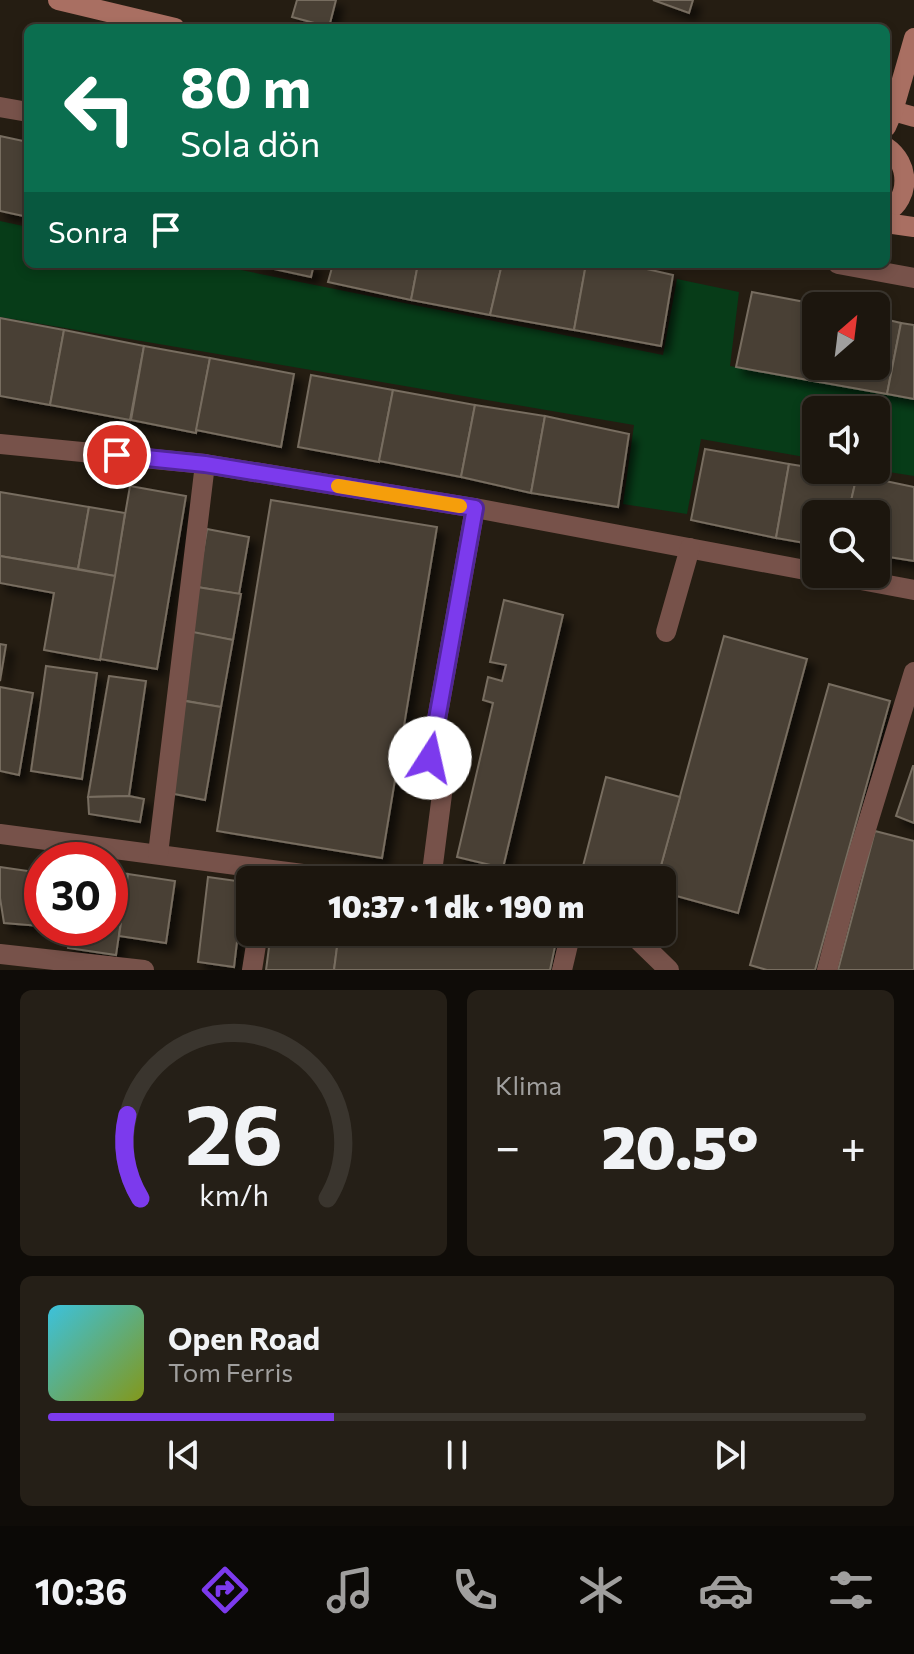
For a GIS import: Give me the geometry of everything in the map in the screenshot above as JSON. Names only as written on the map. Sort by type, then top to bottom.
[{"type":"street","points":[[58,0],[158,24]]},
{"type":"street","points":[[914,39],[890,119],[914,117]]},
{"type":"street","points":[[0,107],[24,111]]},
{"type":"street","points":[[890,151],[909,178],[900,199],[890,209]]},
{"type":"street","points":[[890,224],[914,227]]},
{"type":"street","points":[[860,268],[914,278]]},
{"type":"street","points":[[0,444],[205,464],[475,508],[802,569]]},
{"type":"street","points":[[158,854],[205,464]]},
{"type":"street","points":[[433,866],[446,763],[430,758],[475,508]]},
{"type":"street","points":[[666,632],[690,548]]},
{"type":"street","points":[[890,585],[914,590]]},
{"type":"street","points":[[827,970],[851,878],[914,672]]},
{"type":"street","points":[[0,834],[158,854],[236,868]]},
{"type":"street","points":[[252,970],[256,946]]},
{"type":"street","points":[[562,970],[568,946]]},
{"type":"street","points":[[644,946],[669,970]]},
{"type":"street","points":[[0,954],[144,970]]},
{"type":"green space","points":[[0,221],[24,226],[24,268],[231,268],[663,355],[677,279],[739,292],[730,366],[914,399],[914,476],[890,472],[890,396],[802,396],[802,457],[701,439],[687,514],[623,504],[634,425],[0,317]]},
{"type":"building","points":[[297,0],[336,0],[330,24],[292,17]]},
{"type":"building","points":[[653,0],[693,0],[689,13]]},
{"type":"building","points":[[0,136],[24,141],[24,216],[0,211]]},
{"type":"building","points":[[269,268],[313,268],[311,277]]},
{"type":"building","points":[[332,268],[417,268],[411,300],[328,282]]},
{"type":"building","points":[[417,268],[501,268],[490,315],[411,300]]},
{"type":"building","points":[[501,268],[585,268],[574,330],[490,315]]},
{"type":"building","points":[[585,268],[642,268],[673,275],[661,346],[574,330]]},
{"type":"building","points":[[752,292],[802,301],[802,379],[736,367]]},
{"type":"building","points":[[0,318],[64,330],[50,405],[0,396]]},
{"type":"building","points":[[890,320],[901,323],[890,379]]},
{"type":"building","points":[[901,323],[914,325],[914,399],[887,394]]},
{"type":"building","points":[[64,330],[144,346],[130,420],[50,405]]},
{"type":"building","points":[[144,346],[210,358],[196,433],[131,420]]},
{"type":"building","points":[[210,358],[294,374],[281,447],[196,430]]},
{"type":"building","points":[[311,375],[393,390],[379,462],[298,447]]},
{"type":"building","points":[[820,380],[890,380],[887,394]]},
{"type":"building","points":[[393,390],[475,405],[461,477],[379,461]]},
{"type":"building","points":[[475,405],[545,416],[531,493],[461,477]]},
{"type":"building","points":[[545,416],[629,434],[618,507],[531,493]]},
{"type":"building","points":[[705,449],[789,464],[776,538],[691,520]]},
{"type":"building","points":[[789,464],[802,466],[802,484],[855,484],[851,500],[802,500],[802,543],[776,538]]},
{"type":"building","points":[[890,482],[914,487],[914,561],[890,557],[890,500],[851,500],[855,484]]},
{"type":"building","points":[[130,486],[186,496],[157,669],[100,659]]},
{"type":"building","points":[[0,492],[89,507],[78,569],[0,556]]},
{"type":"building","points":[[271,500],[437,527],[382,858],[217,831]]},
{"type":"building","points":[[89,507],[125,513],[115,576],[78,569]]},
{"type":"building","points":[[207,529],[249,537],[239,594],[197,587]]},
{"type":"building","points":[[0,556],[115,576],[100,660],[44,650],[54,593],[0,583]]},
{"type":"building","points":[[197,587],[241,594],[233,640],[189,632]]},
{"type":"building","points":[[504,600],[563,615],[503,866],[457,857],[493,703],[483,700],[488,677],[502,681],[506,665],[490,662]]},
{"type":"building","points":[[193,632],[233,640],[221,707],[181,700]]},
{"type":"building","points":[[724,636],[807,659],[738,913],[676,896],[676,866],[661,866]]},
{"type":"building","points":[[0,644],[6,645],[0,681]]},
{"type":"building","points":[[46,666],[97,673],[82,779],[31,771]]},
{"type":"building","points":[[109,676],[146,681],[129,796],[88,797]]},
{"type":"building","points":[[829,684],[890,701],[815,970],[767,970],[750,965]]},
{"type":"building","points":[[0,687],[33,693],[19,775],[0,771]]},
{"type":"building","points":[[185,701],[221,707],[205,800],[169,793]]},
{"type":"building","points":[[914,766],[914,823],[896,816]]},
{"type":"building","points":[[606,777],[680,797],[661,866],[583,866]]},
{"type":"building","points":[[129,796],[144,799],[140,822],[89,814],[88,797]]},
{"type":"building","points":[[875,831],[914,841],[914,970],[838,970]]},
{"type":"building","points":[[0,867],[24,870],[24,925],[4,923]]},
{"type":"building","points":[[128,874],[175,881],[166,943],[128,937]]},
{"type":"building","points":[[208,877],[236,881],[234,967],[198,962]]},
{"type":"building","points":[[68,946],[117,946],[116,955]]},
{"type":"building","points":[[269,946],[337,946],[334,970],[266,970]]},
{"type":"building","points":[[337,946],[555,946],[550,970],[334,970]]},
{"type":"slow traffic","points":[[338,486],[460,506]]},
{"type":"route","points":[[117,455],[205,464],[475,508],[430,758]]}]
